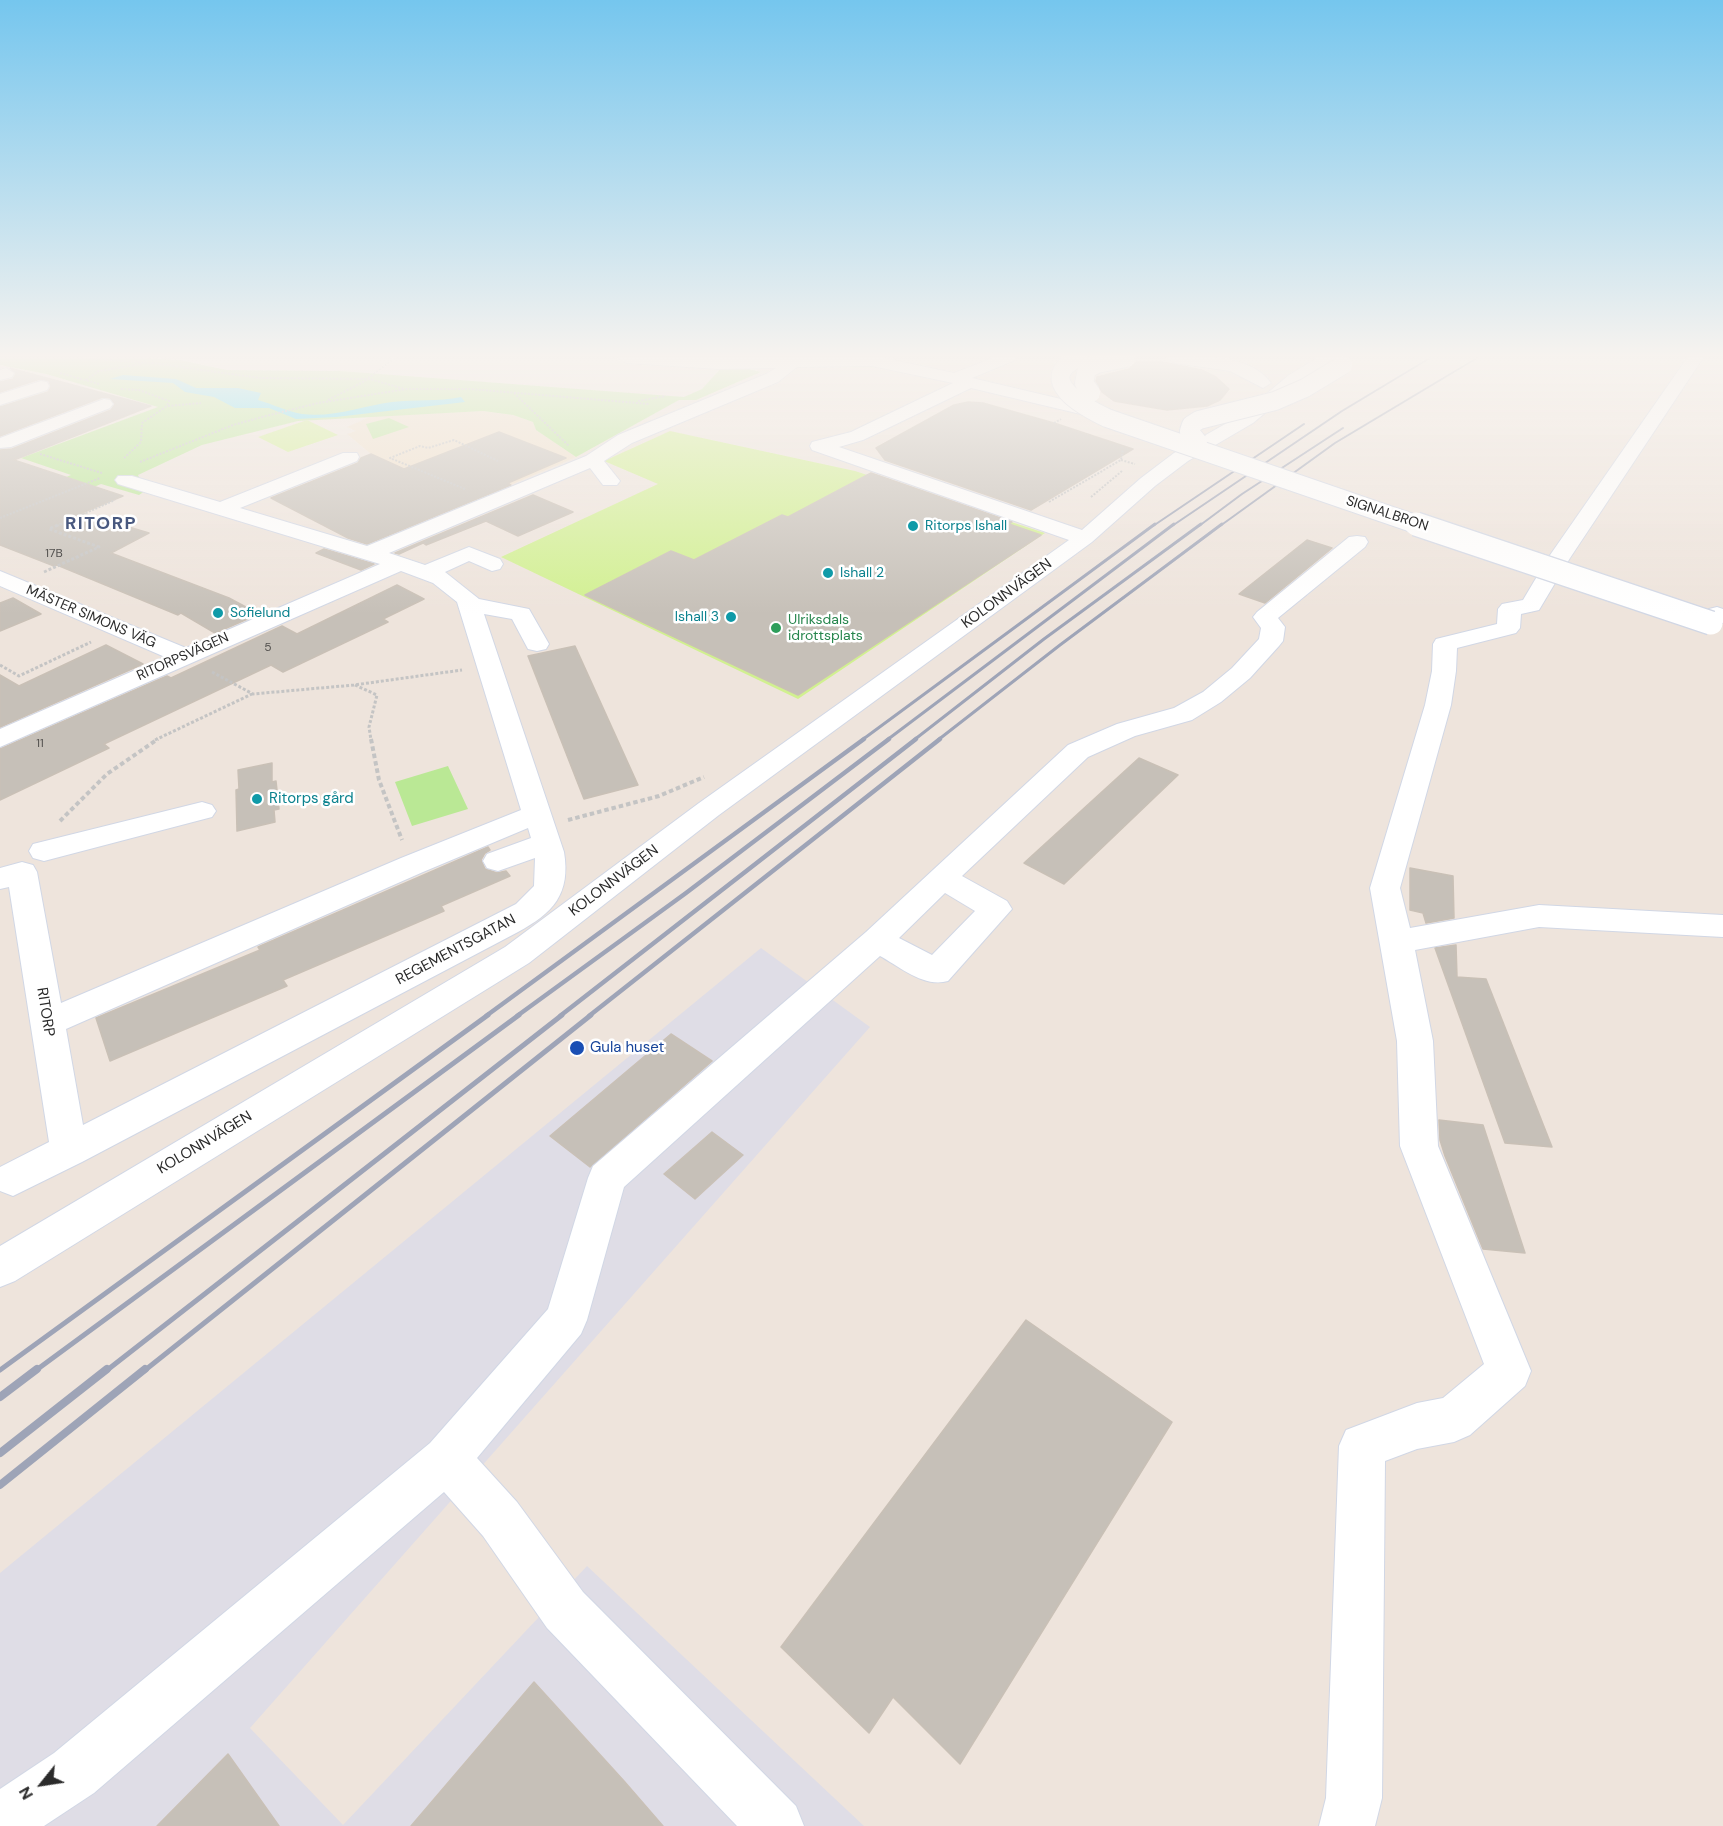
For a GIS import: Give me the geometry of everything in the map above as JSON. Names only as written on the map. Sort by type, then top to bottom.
[{"type":"street","points":[[6,443],[25,449]]},
{"type":"street","points":[[370,553],[590,461],[618,443]]},
{"type":"street","points":[[830,443],[819,446],[1085,538]]},
{"type":"street","name":"SIGNALBRON","points":[[1176,443],[1721,618]]},
{"type":"street","points":[[1347,1826],[1354,1798],[1362,1446],[1417,1426],[1454,1419],[1509,1371],[1419,1146],[1415,1041],[1385,888],[1438,705],[1444,670],[1445,644],[1508,628],[1510,609],[1531,605],[1559,558],[1637,443]]},
{"type":"street","name":"SIGNALBRON","points":[[1197,444],[1721,618]]},
{"type":"street","name":"KOLONNVÄGEN","points":[[0,1268],[517,955],[709,809],[1085,538],[1148,482],[1197,444]]},
{"type":"street","points":[[223,508],[350,457]]},
{"type":"street","points":[[590,461],[610,481]]},
{"type":"street","name":"REGEMENTSGATAN","points":[[13,1179],[526,914],[545,895],[552,873],[550,826],[489,664],[468,599],[441,578],[400,562],[124,480]]},
{"type":"street","points":[[0,1822],[74,1773],[446,1460],[566,1320],[607,1178],[877,940],[1078,752],[1126,730],[1183,714],[1212,697],[1240,673],[1271,641],[1273,627],[1265,617],[1357,542]]},
{"type":"street","points":[[427,572],[469,554],[492,564]]},
{"type":"street","name":"RITORPSVÄGEN","points":[[0,738],[400,562]]},
{"type":"street","name":"MÄSTER SIMONS VÄG","points":[[8,582],[183,656]]},
{"type":"street","points":[[470,604],[521,614],[537,644]]},
{"type":"street","points":[[22,867],[132,830],[202,811]]},
{"type":"street","points":[[498,861],[550,826]]},
{"type":"street","points":[[47,1023],[412,865],[550,826]]},
{"type":"street","name":"RITORP","points":[[22,867],[69,1151]]},
{"type":"street","points":[[877,940],[936,972],[996,909],[942,878]]},
{"type":"street","points":[[1397,942],[1539,916],[1723,926]]},
{"type":"street","points":[[446,1460],[500,1519],[566,1610],[776,1826]]},
{"type":"path","points":[[444,443],[428,448],[420,446],[390,458],[497,500]]},
{"type":"path","points":[[461,443],[498,461]]},
{"type":"path","points":[[570,443],[590,461]]},
{"type":"path","points":[[1025,516],[1121,459],[1124,451],[1118,443]]},
{"type":"path","points":[[25,449],[124,480]]},
{"type":"path","points":[[1121,459],[1139,465]]},
{"type":"path","points":[[8,582],[99,547],[50,530],[147,486]]},
{"type":"path","points":[[0,665],[19,676],[119,629]]},
{"type":"path","points":[[183,656],[253,694]]},
{"type":"path","points":[[22,867],[83,796],[124,760],[185,724],[253,694],[354,685],[453,672],[489,664]]},
{"type":"path","points":[[354,685],[377,695],[369,727],[379,780],[412,865]]},
{"type":"path","points":[[550,826],[659,795],[702,779],[712,772]]},
{"type":"shaded area","points":[[358,443],[556,443],[576,457],[472,501],[371,454]]},
{"type":"shaded area","points":[[761,948],[870,1027],[250,1728],[343,1825],[587,1566],[864,1826],[0,1826],[0,1573]]},
{"type":"green space","points":[[61,443],[209,443],[138,475],[145,491],[139,495],[101,484],[0,527],[0,504],[71,475],[21,458]]},
{"type":"green space","points":[[270,443],[314,443],[288,452]]},
{"type":"green space","points":[[556,443],[601,443],[576,457]]},
{"type":"green space","name":"Ulriksdals idrottsplats","points":[[643,443],[726,443],[855,471],[1045,533],[798,699],[501,557],[658,484],[604,461]]},
{"type":"green space","points":[[448,766],[468,809],[412,826],[395,782]]},
{"type":"building","points":[[27,443],[57,443],[14,460],[123,496],[82,513],[149,533],[111,553],[229,598],[259,614],[215,633],[181,613],[178,615],[57,565],[54,566],[0,545],[0,450],[12,449]]},
{"type":"building","points":[[470,443],[528,443],[566,458],[508,483],[511,485],[367,544],[348,538],[271,498],[358,463],[361,458],[371,454],[404,469]]},
{"type":"building","points":[[885,443],[1115,443],[1133,449],[1031,510],[885,460],[876,448]]},
{"type":"building","name":"Ulriksdals idrottsplats","points":[[871,473],[1012,522],[1009,524],[1041,535],[798,695],[585,595],[671,551],[694,560],[782,515],[788,517]]},
{"type":"building","points":[[533,495],[573,512],[518,536],[486,521],[426,545],[423,543],[399,554],[395,553]]},
{"type":"building","points":[[1307,540],[1332,548],[1265,603],[1239,594]]},
{"type":"building","points":[[324,549],[374,564],[361,570],[316,553]]},
{"type":"building","points":[[397,585],[424,599],[383,619],[388,622],[283,672],[271,665],[104,744],[109,748],[0,800],[0,749],[167,676],[171,678],[282,626],[297,634]]},
{"type":"building","points":[[13,598],[41,614],[0,631],[0,603]]},
{"type":"building","points":[[106,645],[143,664],[0,727],[0,675],[19,686]]},
{"type":"building","points":[[575,646],[638,785],[584,799],[528,656]]},
{"type":"building","points":[[1139,758],[1178,775],[1064,884],[1024,863]]},
{"type":"building","name":"Ritorps gård","points":[[272,763],[272,782],[276,781],[279,809],[274,810],[275,822],[237,831],[238,770]]},
{"type":"building","points":[[488,847],[490,850],[481,860],[485,869],[497,873],[506,871],[510,876],[441,906],[444,911],[283,980],[287,986],[110,1061],[96,1018],[260,950],[258,947]]},
{"type":"building","points":[[1410,868],[1453,876],[1454,918],[1426,923],[1423,913],[1410,910]]},
{"type":"building","points":[[1456,945],[1457,977],[1486,979],[1552,1147],[1505,1143],[1435,948]]},
{"type":"building","points":[[671,1034],[712,1061],[590,1167],[550,1136]]},
{"type":"building","points":[[1439,1120],[1483,1125],[1525,1253],[1483,1249],[1445,1156],[1440,1140]]},
{"type":"building","points":[[712,1132],[743,1155],[695,1199],[664,1174]]},
{"type":"building","points":[[1026,1320],[1172,1422],[960,1764],[893,1697],[869,1733],[781,1647]]},
{"type":"building","points":[[534,1682],[624,1781],[663,1826],[411,1826]]},
{"type":"building","points":[[228,1754],[279,1826],[157,1826]]},
{"type":"railway","points":[[1153,526],[1276,443]]},
{"type":"railway","points":[[1172,526],[1294,443]]},
{"type":"railway","points":[[1199,526],[1242,494],[1320,443]]},
{"type":"railway","points":[[1220,526],[1335,443]]},
{"type":"railway","points":[[862,740],[1155,524]]},
{"type":"railway","points":[[887,740],[1174,524]]},
{"type":"railway","points":[[914,740],[1044,639],[1201,524]]},
{"type":"railway","points":[[938,740],[1222,524]]},
{"type":"railway","points":[[486,1016],[864,739]]},
{"type":"railway","points":[[517,1016],[686,893],[889,739]]},
{"type":"railway","points":[[560,1016],[916,739]]},
{"type":"railway","points":[[589,1016],[940,739]]},
{"type":"railway","points":[[0,1370],[488,1015]]},
{"type":"railway","points":[[35,1371],[519,1015]]},
{"type":"railway","points":[[106,1371],[562,1015]]},
{"type":"railway","points":[[144,1371],[591,1015]]},
{"type":"railway","points":[[0,1397],[37,1369]]},
{"type":"railway","points":[[0,1453],[107,1369]]},
{"type":"railway","points":[[0,1485],[145,1369]]},
{"type":"place","name":"Ritorps Ishall","points":[[913,526]]},
{"type":"place","name":"Ishall 2","points":[[828,573]]},
{"type":"place","name":"Sofielund","points":[[218,613]]},
{"type":"place","name":"Ishall 3","points":[[731,617]]},
{"type":"place","name":"Ulriksdals idrottsplats","points":[[776,628]]},
{"type":"place","name":"Ritorps gård","points":[[257,799]]},
{"type":"place","name":"Gula huset","points":[[577,1048]]},
{"type":"district","name":"RITORP","points":[[101,524]]}]
